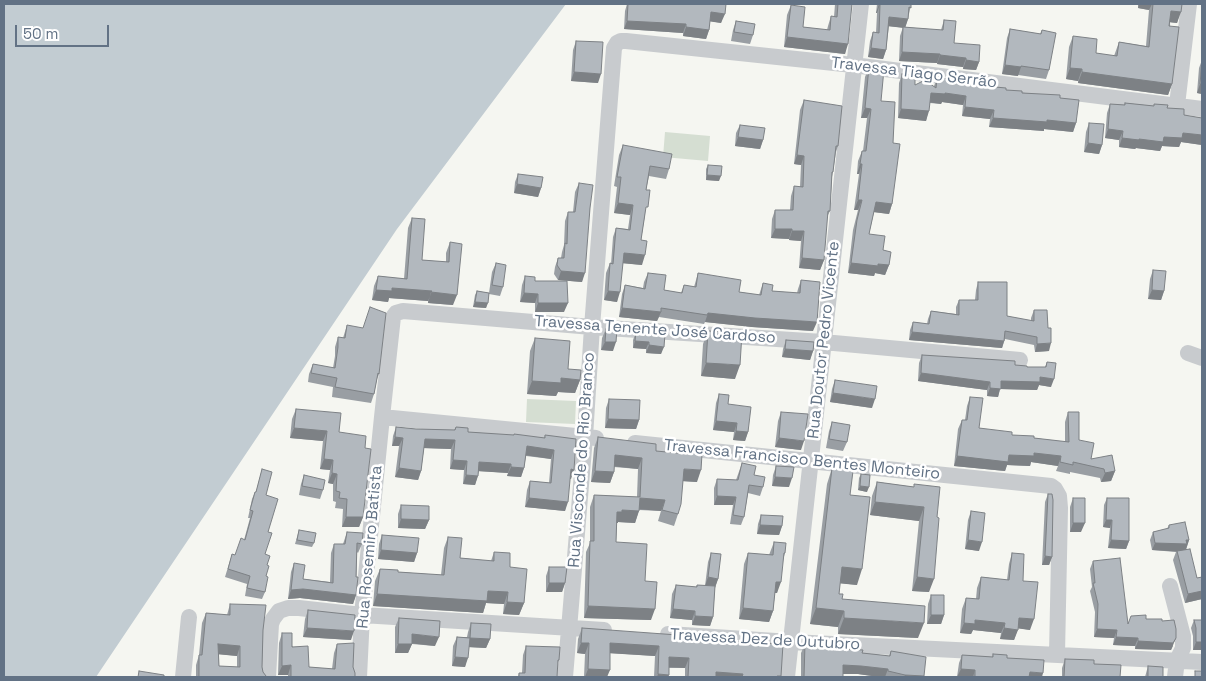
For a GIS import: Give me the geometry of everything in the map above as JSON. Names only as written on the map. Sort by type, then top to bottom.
[{"type":"street","name":"Rua Doutor Pedro Vicente","points":[[787,677],[861,4]]},
{"type":"street","points":[[1178,105],[1189,4]]},
{"type":"street","name":"Travessa Tiago Serrão","points":[[626,41],[853,65],[1202,109]]},
{"type":"street","name":"Rua Visconde do Rio Branco","points":[[565,677],[614,48],[617,43],[626,41]]},
{"type":"street","name":"Travessa Tenente José Cardoso","points":[[382,417],[393,318],[396,313],[403,311],[592,327],[823,342],[1020,360]]},
{"type":"street","name":"Travessa Francisco Bentes Monteiro","points":[[382,417],[1051,486],[1059,496],[1060,508],[1057,654]]},
{"type":"street","name":"Rua Rosemiro Batista","points":[[359,677],[362,615],[382,417]]},
{"type":"street","points":[[1170,586],[1183,636],[1183,648],[1177,660],[1174,677]]},
{"type":"street","points":[[268,677],[271,624],[276,614],[283,609],[299,608],[362,615],[617,631]]},
{"type":"street","points":[[183,677],[189,617]]},
{"type":"street","name":"Travessa Dez de Outubro","points":[[656,634],[1202,662]]},
{"type":"shaded area","points":[[4,4],[566,4],[397,229],[96,677],[4,677]]},
{"type":"shaded area","points":[[665,132],[710,136],[708,161],[663,157]]},
{"type":"shaded area","points":[[527,399],[576,401],[575,424],[526,422]]},
{"type":"building","points":[[628,4],[726,4],[725,14],[711,12],[709,30],[686,27],[686,24],[627,21]]},
{"type":"building","points":[[838,4],[852,4],[848,44],[787,37],[791,5],[805,7],[803,27],[830,30],[831,16],[837,17]]},
{"type":"building","points":[[880,4],[911,4],[908,19],[889,17],[886,50],[871,48],[873,32],[879,33]]},
{"type":"building","points":[[1153,4],[1182,4],[1181,12],[1171,11],[1169,26],[1179,27],[1172,84],[1082,72],[1082,69],[1070,68],[1073,36],[1097,39],[1096,53],[1117,56],[1119,42],[1149,47]]},
{"type":"building","points":[[944,20],[956,21],[954,43],[980,45],[979,62],[940,54],[902,52],[903,27],[943,30]]},
{"type":"building","points":[[736,21],[755,24],[753,35],[734,32]]},
{"type":"building","points":[[1010,29],[1041,34],[1042,30],[1056,33],[1049,70],[1005,65]]},
{"type":"building","points":[[576,41],[603,42],[601,74],[574,72]]},
{"type":"building","points":[[1202,62],[1202,84],[1200,84]]},
{"type":"building","points":[[869,67],[884,69],[881,101],[895,102],[893,143],[900,144],[892,204],[876,202],[869,234],[885,236],[883,250],[891,252],[889,265],[878,264],[878,266],[851,263],[862,200],[858,200],[862,164],[860,164],[862,151],[866,151],[871,109],[865,108]]},
{"type":"building","points":[[902,74],[915,75],[915,85],[925,80],[936,88],[937,78],[950,79],[964,81],[963,84],[1006,88],[1006,90],[1022,91],[1022,93],[1060,95],[1060,98],[1079,100],[1076,123],[993,118],[994,110],[965,107],[966,96],[945,93],[931,93],[929,111],[901,109]]},
{"type":"building","points":[[804,100],[842,106],[838,146],[836,146],[832,172],[830,211],[828,211],[824,260],[802,258],[804,231],[775,229],[775,210],[793,210],[794,186],[803,187],[804,156],[797,155]]},
{"type":"building","points":[[1125,103],[1154,106],[1154,104],[1168,105],[1167,108],[1184,109],[1184,115],[1202,118],[1202,135],[1183,133],[1182,138],[1164,137],[1163,142],[1122,138],[1123,131],[1108,129],[1110,104],[1125,105]]},
{"type":"building","points":[[1089,123],[1104,124],[1102,145],[1088,143]]},
{"type":"building","points":[[740,125],[765,128],[763,140],[738,137]]},
{"type":"building","points":[[623,145],[672,154],[669,169],[650,166],[646,190],[650,190],[648,207],[646,207],[641,240],[647,241],[645,255],[624,253],[620,292],[608,291],[610,263],[613,264],[616,228],[630,230],[633,205],[618,203],[621,177],[617,177]]},
{"type":"building","points":[[708,165],[722,166],[721,176],[707,175]]},
{"type":"building","points":[[518,174],[543,177],[541,188],[517,184]]},
{"type":"building","points":[[579,183],[593,185],[585,273],[561,271],[557,265],[558,258],[564,258],[565,243],[567,244],[568,212],[575,212]]},
{"type":"building","points":[[412,218],[425,219],[422,260],[449,262],[450,242],[462,244],[457,295],[392,288],[392,291],[376,290],[378,276],[407,279]]},
{"type":"building","points":[[496,263],[506,265],[503,287],[492,285]]},
{"type":"building","points":[[1153,270],[1166,271],[1164,291],[1152,290]]},
{"type":"building","points":[[648,273],[666,275],[664,290],[682,293],[684,285],[696,287],[698,273],[741,280],[739,292],[761,295],[763,283],[773,285],[772,291],[800,293],[801,280],[820,282],[817,322],[708,313],[707,315],[661,308],[661,312],[622,308],[625,285],[645,289]]},
{"type":"building","points":[[525,276],[535,277],[535,281],[567,281],[568,303],[538,303],[538,294],[524,293]]},
{"type":"building","points":[[978,282],[1007,282],[1007,316],[1034,321],[1034,310],[1047,310],[1048,328],[1051,328],[1051,343],[1037,344],[1037,337],[1005,331],[1004,341],[912,332],[913,322],[929,324],[931,311],[959,315],[959,300],[978,300]]},
{"type":"building","points":[[477,291],[489,293],[488,303],[475,302]]},
{"type":"building","points":[[370,307],[386,313],[379,374],[374,394],[335,387],[337,378],[311,373],[313,364],[335,368],[338,337],[345,338],[347,325],[363,328]]},
{"type":"building","points":[[606,329],[617,329],[616,342],[605,342]]},
{"type":"building","points":[[708,331],[742,333],[740,365],[706,363]]},
{"type":"building","points":[[636,332],[665,334],[664,347],[649,345],[649,342],[635,341]]},
{"type":"building","points":[[535,338],[570,341],[568,369],[581,370],[580,380],[561,378],[561,383],[532,381]]},
{"type":"building","points":[[786,340],[814,342],[813,351],[785,349]]},
{"type":"building","points":[[922,355],[1015,361],[1015,365],[1027,367],[1046,367],[1047,362],[1056,363],[1054,379],[1040,377],[1040,382],[1001,381],[1001,389],[990,388],[990,382],[921,373]]},
{"type":"building","points":[[835,380],[877,386],[875,399],[833,393]]},
{"type":"building","points":[[719,394],[729,395],[728,404],[751,407],[748,432],[736,431],[737,423],[716,421]]},
{"type":"building","points":[[970,397],[983,398],[979,428],[1012,432],[1012,435],[1034,436],[1034,438],[1069,442],[1068,412],[1079,412],[1079,440],[1094,443],[1091,459],[1112,455],[1115,471],[1105,473],[1104,469],[1073,462],[1073,465],[1060,462],[1061,456],[1034,453],[1034,456],[1009,455],[1008,462],[957,456],[962,420],[967,420]]},
{"type":"building","points":[[609,399],[640,400],[639,420],[608,419]]},
{"type":"building","points":[[296,409],[341,413],[339,432],[366,436],[365,448],[371,449],[363,517],[346,517],[347,499],[339,498],[340,492],[336,491],[337,474],[332,473],[333,460],[324,459],[327,431],[294,428]]},
{"type":"building","points":[[781,412],[808,414],[804,441],[779,438]]},
{"type":"building","points":[[832,422],[850,425],[847,442],[829,439]]},
{"type":"building","points":[[396,427],[455,430],[456,427],[468,428],[468,432],[514,434],[545,438],[545,435],[576,439],[574,470],[571,469],[568,502],[529,498],[530,481],[551,483],[554,450],[527,446],[524,468],[511,467],[511,464],[479,462],[478,476],[466,475],[467,461],[453,460],[455,440],[425,439],[421,471],[399,468],[403,438],[395,437]]},
{"type":"building","points":[[598,437],[656,444],[656,451],[702,454],[701,470],[684,469],[681,504],[678,514],[662,510],[665,500],[640,498],[639,511],[622,510],[622,512],[617,512],[616,542],[647,544],[645,581],[657,582],[655,609],[588,606],[590,541],[594,541],[594,495],[640,497],[642,458],[615,455],[614,472],[595,471]]},
{"type":"building","points":[[742,463],[756,466],[754,475],[765,477],[763,487],[749,485],[744,517],[733,515],[736,497],[717,496],[717,479],[738,480]]},
{"type":"building","points":[[776,466],[794,467],[792,478],[775,477]]},
{"type":"building","points":[[832,468],[853,471],[850,495],[870,497],[862,569],[842,567],[839,594],[843,594],[842,599],[925,606],[924,623],[844,618],[844,611],[816,608]]},
{"type":"building","points":[[262,469],[272,472],[266,495],[278,499],[268,532],[272,533],[265,554],[270,556],[267,565],[269,566],[265,592],[247,588],[250,576],[228,569],[232,554],[235,555],[241,538],[245,540],[253,511],[250,510]]},
{"type":"building","points":[[861,474],[870,475],[869,487],[860,486]]},
{"type":"building","points":[[304,475],[325,480],[323,490],[302,486]]},
{"type":"building","points":[[877,482],[914,487],[914,484],[940,487],[934,579],[917,577],[924,507],[875,502]]},
{"type":"building","points":[[1048,494],[1052,494],[1053,500],[1052,557],[1045,556]]},
{"type":"building","points":[[1073,498],[1085,498],[1085,523],[1073,523]]},
{"type":"building","points":[[1107,498],[1129,498],[1129,541],[1111,540],[1112,520],[1106,520]]},
{"type":"building","points":[[401,505],[429,506],[429,520],[401,519]]},
{"type":"building","points":[[971,511],[985,513],[982,542],[968,540]]},
{"type":"building","points":[[761,515],[783,516],[782,526],[760,525]]},
{"type":"building","points":[[1185,522],[1189,540],[1186,540],[1187,544],[1155,543],[1153,532],[1169,528],[1169,525]]},
{"type":"building","points":[[299,530],[316,533],[314,543],[297,540]]},
{"type":"building","points":[[347,532],[363,533],[362,544],[357,543],[356,577],[358,577],[356,595],[303,589],[291,590],[294,563],[305,565],[303,579],[333,583],[334,544],[345,544]]},
{"type":"building","points":[[382,535],[419,538],[417,553],[381,550]]},
{"type":"building","points":[[448,537],[462,538],[460,558],[494,561],[494,552],[510,553],[510,567],[527,569],[524,603],[507,602],[508,592],[488,591],[487,601],[377,594],[380,569],[444,575]]},
{"type":"building","points":[[774,542],[786,543],[781,582],[776,582],[773,611],[743,608],[748,553],[773,555]]},
{"type":"building","points":[[1190,549],[1197,578],[1202,577],[1202,591],[1188,594],[1177,551]]},
{"type":"building","points":[[711,553],[721,554],[718,579],[708,577]]},
{"type":"building","points":[[1012,553],[1024,554],[1023,581],[1038,582],[1034,619],[1019,618],[1018,630],[1004,628],[1005,623],[975,620],[975,624],[964,623],[966,598],[979,599],[981,577],[1009,580]]},
{"type":"building","points":[[1120,558],[1128,624],[1131,616],[1146,615],[1146,619],[1174,620],[1176,638],[1173,643],[1138,641],[1138,638],[1116,637],[1117,630],[1097,629],[1098,604],[1093,583],[1095,583],[1093,561]]},
{"type":"building","points":[[549,567],[567,567],[565,583],[549,583]]},
{"type":"building","points":[[676,585],[715,586],[713,617],[695,616],[695,611],[673,609]]},
{"type":"building","points":[[931,595],[944,595],[944,615],[931,615]]},
{"type":"building","points":[[230,604],[266,605],[262,667],[266,677],[199,677],[199,655],[202,655],[206,613],[230,615]],"holes":[[[218,644],[240,646],[240,667],[219,666]]]},
{"type":"building","points":[[308,610],[355,615],[354,631],[307,628]]},
{"type":"building","points":[[399,618],[440,621],[439,637],[412,634],[412,644],[398,644]]},
{"type":"building","points":[[1194,620],[1202,620],[1202,642],[1196,642]]},
{"type":"building","points":[[471,623],[491,624],[490,639],[470,638]]},
{"type":"building","points":[[582,628],[705,637],[704,641],[729,640],[783,644],[781,676],[742,677],[743,674],[716,672],[716,677],[688,677],[689,658],[669,657],[669,675],[658,674],[659,646],[610,643],[610,670],[588,669],[589,643],[581,643]]},
{"type":"building","points":[[282,633],[292,633],[292,647],[308,646],[309,667],[335,669],[337,644],[354,643],[353,667],[355,677],[291,677],[291,665],[282,666]]},
{"type":"building","points":[[457,637],[470,638],[468,658],[455,657]]},
{"type":"building","points":[[805,644],[821,645],[821,648],[863,650],[862,653],[890,656],[891,651],[926,657],[924,676],[905,675],[888,671],[888,669],[843,665],[843,677],[804,677]]},
{"type":"building","points":[[526,646],[560,647],[557,677],[519,677],[519,673],[525,673]]},
{"type":"building","points":[[993,654],[1007,655],[1007,658],[1044,660],[1043,673],[1030,672],[1029,677],[975,677],[975,670],[961,669],[962,655],[993,657]]},
{"type":"building","points":[[1065,659],[1094,660],[1094,664],[1121,665],[1120,677],[1064,677]]},
{"type":"building","points":[[1148,666],[1163,667],[1163,677],[1148,677]]},
{"type":"building","points":[[139,671],[164,675],[164,677],[138,677]]},
{"type":"building","points":[[1195,671],[1202,671],[1202,677],[1195,677]]}]
